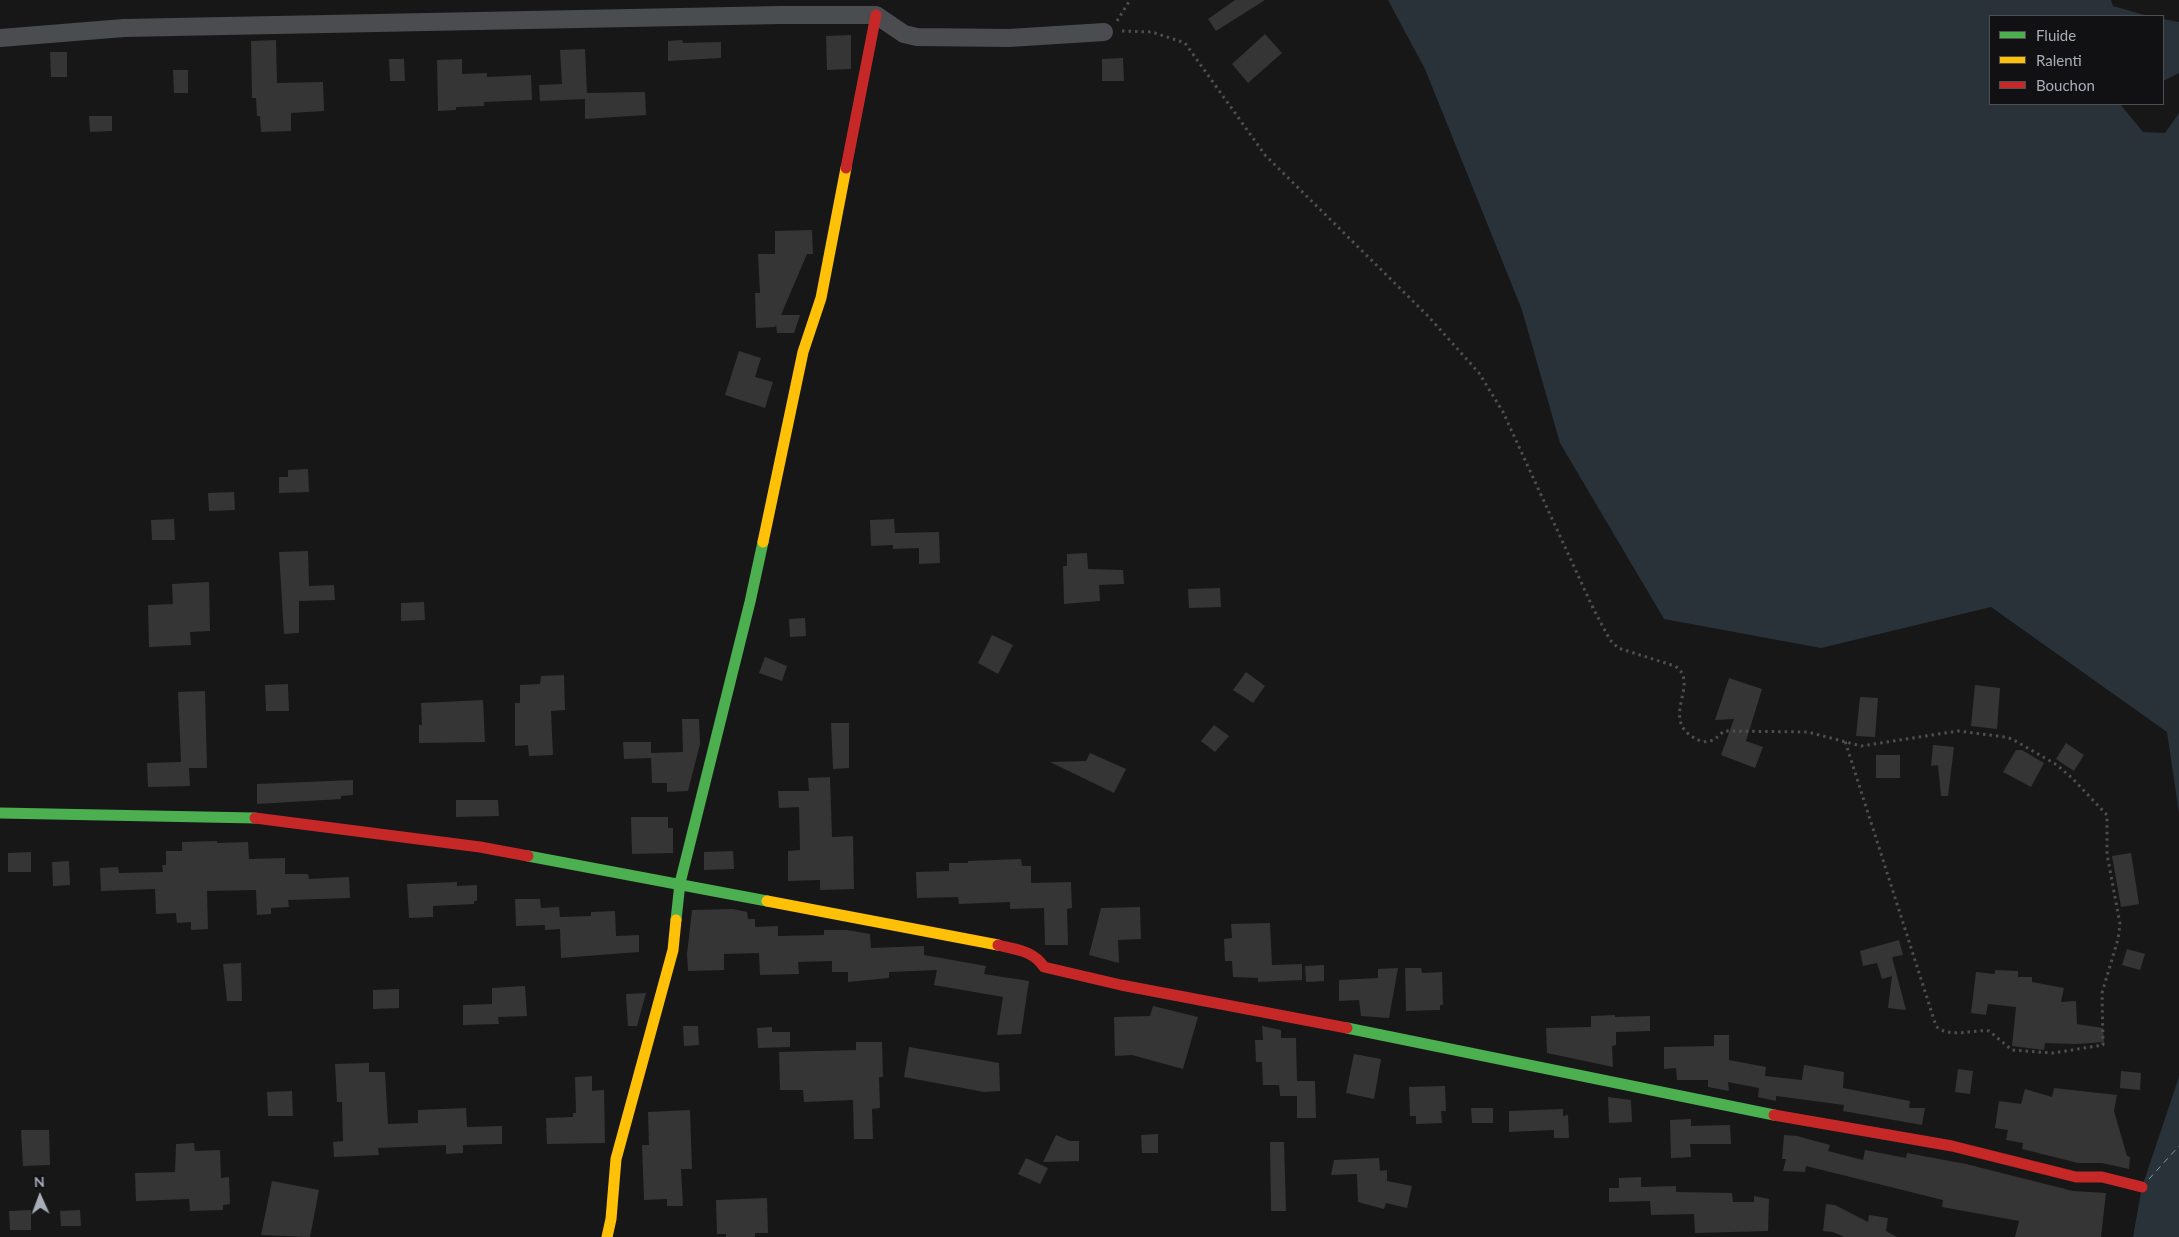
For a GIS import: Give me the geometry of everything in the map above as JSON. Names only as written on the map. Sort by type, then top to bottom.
[{"type":"street","points":[[0,38],[143,27],[761,15],[876,16],[904,34],[917,37],[1009,38],[1104,32]]},
{"type":"street","points":[[607,1237],[611,1219],[616,1159],[673,950],[680,883],[750,602],[805,344],[821,298],[876,16]]},
{"type":"street","points":[[0,813],[262,818],[480,847],[962,937],[1030,953],[1038,958],[1044,967],[1121,985],[1424,1042],[1778,1116],[1952,1146],[2076,1177],[2102,1177],[2142,1187]]},
{"type":"path","points":[[1104,32],[1116,21],[1130,0]]},
{"type":"path","points":[[1104,32],[1152,32],[1185,43],[1265,155],[1428,316],[1479,373],[1503,412],[1610,640],[1618,648],[1675,666],[1680,670],[1684,684],[1679,722],[1683,730],[1703,742],[1714,740],[1724,731],[1808,732],[1845,741],[1855,746],[1868,746],[1958,731],[2012,739],[2067,774],[2107,815],[2107,854],[2120,924],[2118,939],[2102,993],[2103,1044],[2053,1053],[2012,1050],[1993,1032],[1986,1030],[1951,1032],[1940,1030],[1936,1026],[1845,741]]},
{"type":"shaded area","points":[[1388,0],[2111,0],[2113,6],[2144,15],[1989,15],[1989,105],[2121,105],[2143,132],[2165,133],[2179,113],[2179,813],[2167,732],[1991,607],[1821,648],[1664,619],[1560,443],[1522,310],[1425,69]]},
{"type":"shaded area","points":[[2164,19],[2179,22],[2179,73],[2164,80]]},
{"type":"shaded area","points":[[2179,1077],[2179,1237],[2133,1237],[2142,1187]]},
{"type":"building","points":[[1235,0],[1265,0],[1216,31],[1208,19]]},
{"type":"building","points":[[1265,34],[1282,53],[1248,83],[1232,64]]},
{"type":"building","points":[[851,35],[851,69],[827,70],[826,36]]},
{"type":"building","points":[[276,40],[277,83],[323,82],[324,111],[291,113],[291,131],[261,132],[260,116],[257,116],[256,98],[252,98],[251,41]]},
{"type":"building","points":[[682,40],[683,43],[721,42],[721,58],[668,61],[668,41]]},
{"type":"building","points":[[585,49],[587,93],[645,92],[646,115],[585,119],[585,99],[540,101],[539,85],[562,84],[560,50]]},
{"type":"building","points":[[50,52],[67,52],[67,77],[51,77]]},
{"type":"building","points":[[1123,58],[1124,81],[1102,81],[1102,59]]},
{"type":"building","points":[[389,59],[404,59],[405,81],[390,81]]},
{"type":"building","points":[[462,59],[462,74],[487,73],[487,77],[531,75],[532,100],[484,102],[484,106],[456,107],[456,110],[438,111],[437,60]]},
{"type":"building","points":[[173,70],[188,70],[188,93],[174,93]]},
{"type":"building","points":[[89,116],[112,116],[112,131],[90,132]]},
{"type":"building","points":[[812,230],[813,254],[807,254],[781,315],[800,315],[794,333],[777,333],[776,325],[775,327],[756,328],[755,293],[760,293],[758,254],[775,254],[775,231]]},
{"type":"building","points":[[739,351],[761,358],[755,377],[773,382],[765,408],[725,395]]},
{"type":"building","points":[[308,469],[309,492],[279,493],[279,477],[288,477],[288,470]]},
{"type":"building","points":[[234,492],[235,510],[209,511],[208,493]]},
{"type":"building","points":[[174,519],[175,540],[152,540],[151,520]]},
{"type":"building","points":[[894,519],[895,533],[939,532],[940,563],[919,564],[919,548],[893,549],[893,545],[871,546],[870,520]]},
{"type":"building","points":[[308,551],[309,586],[334,585],[335,600],[299,601],[299,633],[284,634],[279,552]]},
{"type":"building","points":[[1087,553],[1088,569],[1123,570],[1124,584],[1099,585],[1100,601],[1064,604],[1063,566],[1067,566],[1067,554]]},
{"type":"building","points":[[209,582],[210,631],[190,632],[191,645],[149,647],[148,605],[173,604],[172,584]]},
{"type":"building","points":[[1220,588],[1221,607],[1189,608],[1188,589]]},
{"type":"building","points":[[424,602],[425,620],[401,621],[401,603]]},
{"type":"building","points":[[805,618],[806,636],[790,637],[789,619]]},
{"type":"building","points":[[992,635],[1013,645],[998,674],[978,663]]},
{"type":"building","points":[[765,657],[787,666],[782,681],[759,673]]},
{"type":"building","points":[[1246,672],[1265,686],[1253,703],[1233,690]]},
{"type":"building","points":[[564,675],[565,710],[551,711],[553,755],[529,756],[528,745],[515,746],[515,703],[520,703],[520,685],[540,684],[541,676]]},
{"type":"building","points":[[1729,678],[1762,689],[1746,741],[1763,747],[1755,768],[1721,755],[1734,719],[1715,720]]},
{"type":"building","points":[[288,684],[289,711],[266,711],[265,685]]},
{"type":"building","points":[[1975,685],[2000,688],[1997,729],[1971,726]]},
{"type":"building","points":[[205,691],[207,768],[189,768],[190,786],[148,787],[147,763],[181,762],[178,692]]},
{"type":"building","points":[[1860,697],[1878,698],[1875,737],[1856,736]]},
{"type":"building","points":[[483,700],[485,742],[419,743],[419,725],[422,725],[421,703]]},
{"type":"building","points":[[682,719],[699,719],[700,744],[688,791],[667,792],[667,783],[652,783],[651,758],[624,759],[623,742],[651,742],[651,753],[683,752]]},
{"type":"building","points":[[831,723],[849,723],[849,768],[833,769]]},
{"type":"building","points":[[1214,725],[1229,736],[1215,752],[1201,741]]},
{"type":"building","points":[[2066,743],[2084,755],[2074,771],[2056,759]]},
{"type":"building","points":[[1933,745],[1954,747],[1948,796],[1941,796],[1938,765],[1931,766]]},
{"type":"building","points":[[2016,750],[2022,750],[2044,763],[2031,787],[2003,772]]},
{"type":"building","points":[[1090,753],[1126,769],[1114,793],[1050,762],[1086,761]]},
{"type":"building","points":[[1876,755],[1900,755],[1900,778],[1876,778]]},
{"type":"building","points":[[830,777],[832,837],[853,836],[854,889],[820,890],[820,880],[788,881],[788,851],[800,850],[799,807],[779,808],[778,791],[809,791],[808,778]]},
{"type":"building","points":[[353,780],[353,795],[341,796],[341,799],[257,804],[257,784]]},
{"type":"building","points":[[456,800],[498,800],[499,816],[456,817]]},
{"type":"building","points":[[631,817],[668,817],[668,828],[673,828],[673,853],[632,854]]},
{"type":"building","points":[[217,841],[217,843],[248,842],[249,859],[285,858],[285,874],[308,874],[309,879],[349,877],[350,898],[288,900],[289,907],[271,908],[271,914],[257,915],[256,890],[207,891],[208,929],[191,930],[191,922],[177,923],[176,913],[156,914],[155,889],[101,891],[100,868],[118,867],[119,873],[163,872],[162,865],[166,865],[166,851],[182,851],[182,842]]},
{"type":"building","points":[[733,851],[734,869],[704,870],[704,852]]},
{"type":"building","points":[[31,852],[31,872],[8,872],[8,853]]},
{"type":"building","points":[[2131,853],[2139,904],[2121,907],[2112,856]]},
{"type":"building","points":[[1021,859],[1022,866],[1031,866],[1031,883],[1071,882],[1072,908],[1067,909],[1068,945],[1045,945],[1044,908],[1010,909],[1010,902],[959,904],[958,897],[917,898],[916,872],[949,871],[949,863]]},
{"type":"building","points":[[69,861],[70,885],[53,886],[52,862]]},
{"type":"building","points":[[457,882],[457,886],[477,885],[477,901],[474,901],[474,904],[433,906],[433,917],[409,918],[407,884]]},
{"type":"building","points":[[515,899],[540,899],[541,908],[559,907],[560,917],[591,916],[591,912],[615,911],[616,936],[639,935],[639,952],[561,958],[560,929],[545,930],[545,925],[516,926]]},
{"type":"building","points":[[1140,907],[1141,939],[1118,940],[1119,963],[1089,955],[1101,908]]},
{"type":"building","points":[[733,909],[747,912],[748,919],[755,919],[755,927],[778,926],[778,936],[824,935],[824,930],[847,930],[870,934],[871,948],[924,946],[924,955],[986,966],[984,974],[1029,981],[1021,1034],[997,1035],[1003,997],[934,985],[937,970],[889,972],[889,978],[848,982],[848,972],[832,972],[832,961],[798,962],[799,974],[760,975],[759,953],[724,954],[724,970],[688,971],[687,954],[692,910]]},
{"type":"building","points":[[1270,923],[1272,965],[1302,964],[1302,980],[1258,982],[1258,978],[1233,977],[1232,961],[1225,961],[1224,939],[1232,938],[1231,924]]},
{"type":"building","points":[[1899,940],[1903,955],[1892,957],[1906,1010],[1888,1008],[1892,976],[1882,979],[1877,963],[1863,966],[1860,951]]},
{"type":"building","points":[[2127,949],[2145,954],[2140,970],[2122,965]]},
{"type":"building","points":[[241,963],[242,1001],[227,1001],[223,964]]},
{"type":"building","points":[[1324,965],[1324,981],[1306,982],[1305,966]]},
{"type":"building","points":[[1398,968],[1389,1018],[1361,1016],[1359,1000],[1339,1001],[1339,980],[1378,978],[1378,969]]},
{"type":"building","points":[[1405,968],[1421,968],[1422,973],[1442,972],[1443,1005],[1440,1005],[1440,1010],[1406,1011]]},
{"type":"building","points":[[1995,970],[2018,971],[2018,977],[2032,977],[2032,982],[2064,988],[2061,1002],[2076,1001],[2077,1024],[2103,1028],[2104,1042],[2076,1044],[2045,1043],[2044,1050],[2012,1046],[2016,1007],[1988,1004],[1986,1015],[1971,1013],[1976,972],[1995,974]]},
{"type":"building","points":[[525,986],[527,1016],[498,1017],[499,1024],[463,1025],[463,1005],[492,1004],[492,988]]},
{"type":"building","points":[[399,989],[399,1008],[373,1009],[373,990]]},
{"type":"building","points":[[646,993],[637,1026],[628,1026],[626,994]]},
{"type":"building","points":[[1153,1006],[1198,1017],[1183,1069],[1132,1055],[1115,1056],[1114,1017],[1150,1016]]},
{"type":"building","points":[[1615,1015],[1615,1017],[1650,1016],[1650,1031],[1616,1032],[1616,1045],[1612,1046],[1613,1067],[1547,1053],[1546,1028],[1591,1027],[1591,1016]]},
{"type":"building","points":[[683,1026],[698,1026],[699,1045],[684,1046]]},
{"type":"building","points":[[1262,1026],[1281,1030],[1281,1038],[1296,1038],[1297,1081],[1315,1081],[1316,1118],[1297,1118],[1297,1096],[1280,1096],[1279,1085],[1263,1085],[1262,1062],[1256,1062],[1255,1040],[1263,1040]]},
{"type":"building","points":[[772,1027],[772,1032],[790,1032],[790,1047],[758,1048],[757,1028]]},
{"type":"building","points":[[1714,1035],[1729,1035],[1729,1060],[1766,1067],[1765,1076],[1802,1080],[1804,1065],[1844,1072],[1843,1088],[1910,1101],[1909,1108],[1925,1108],[1922,1125],[1843,1111],[1844,1105],[1776,1096],[1776,1101],[1758,1097],[1759,1088],[1728,1082],[1729,1091],[1708,1087],[1708,1080],[1677,1080],[1676,1068],[1664,1069],[1664,1047],[1714,1046]]},
{"type":"building","points":[[856,1042],[882,1042],[883,1077],[879,1077],[880,1108],[872,1109],[873,1139],[854,1139],[853,1100],[804,1102],[803,1090],[780,1090],[779,1052],[856,1050]]},
{"type":"building","points":[[909,1047],[999,1063],[1000,1091],[984,1092],[904,1077]]},
{"type":"building","points":[[1354,1054],[1381,1059],[1374,1099],[1346,1093]]},
{"type":"building","points":[[369,1063],[369,1072],[385,1072],[388,1124],[418,1123],[418,1110],[466,1108],[467,1127],[502,1126],[502,1144],[463,1145],[463,1153],[446,1154],[446,1145],[378,1148],[379,1155],[334,1157],[333,1142],[343,1141],[342,1102],[337,1102],[335,1064]]},
{"type":"building","points":[[1958,1069],[1973,1071],[1970,1094],[1955,1092]]},
{"type":"building","points":[[2121,1071],[2141,1073],[2140,1090],[2120,1088]]},
{"type":"building","points":[[592,1076],[592,1091],[604,1090],[605,1143],[547,1144],[546,1118],[573,1117],[573,1113],[576,1113],[575,1077]]},
{"type":"building","points":[[1445,1086],[1446,1111],[1441,1111],[1442,1123],[1416,1124],[1416,1116],[1410,1116],[1409,1087]]},
{"type":"building","points":[[2054,1088],[2117,1095],[2114,1111],[2127,1156],[2130,1157],[2129,1169],[2102,1163],[2078,1163],[2022,1149],[2023,1143],[2006,1140],[2008,1130],[1995,1128],[1999,1101],[2021,1104],[2025,1089],[2052,1097]]},
{"type":"building","points":[[292,1091],[293,1116],[268,1116],[267,1092]]},
{"type":"building","points":[[1608,1097],[1631,1100],[1632,1122],[1609,1123]]},
{"type":"building","points":[[1471,1108],[1493,1108],[1493,1123],[1472,1123]]},
{"type":"building","points":[[1563,1109],[1563,1116],[1568,1115],[1569,1138],[1554,1138],[1554,1130],[1509,1132],[1509,1111]]},
{"type":"building","points":[[690,1110],[692,1169],[681,1169],[683,1206],[667,1206],[667,1199],[644,1200],[642,1145],[649,1145],[648,1112]]},
{"type":"building","points":[[1691,1119],[1691,1126],[1730,1125],[1731,1144],[1690,1144],[1691,1157],[1671,1158],[1670,1120]]},
{"type":"building","points":[[21,1130],[49,1130],[50,1165],[23,1166]]},
{"type":"building","points":[[1158,1134],[1158,1153],[1142,1153],[1141,1135]]},
{"type":"building","points":[[1056,1135],[1070,1141],[1079,1141],[1079,1161],[1043,1162]]},
{"type":"building","points":[[1784,1135],[1797,1136],[1830,1145],[1828,1151],[1863,1160],[1865,1150],[1906,1158],[1907,1153],[1966,1164],[2073,1191],[2106,1193],[2101,1237],[2015,1237],[2019,1221],[1942,1207],[1943,1200],[1806,1166],[1805,1172],[1783,1171],[1786,1159],[1782,1159]]},
{"type":"building","points":[[1270,1142],[1284,1142],[1286,1211],[1271,1211]]},
{"type":"building","points":[[194,1143],[195,1151],[220,1150],[221,1178],[229,1177],[230,1204],[223,1205],[223,1210],[190,1211],[189,1199],[136,1201],[135,1173],[175,1172],[176,1144]]},
{"type":"building","points":[[1026,1158],[1048,1168],[1040,1184],[1018,1174]]},
{"type":"building","points":[[1379,1158],[1380,1171],[1387,1170],[1387,1181],[1412,1186],[1407,1208],[1386,1203],[1384,1209],[1358,1202],[1357,1174],[1331,1175],[1334,1160]]},
{"type":"building","points":[[1641,1177],[1641,1187],[1676,1186],[1676,1192],[1732,1193],[1733,1202],[1754,1202],[1754,1196],[1769,1199],[1768,1231],[1695,1233],[1694,1214],[1651,1215],[1650,1201],[1609,1202],[1609,1188],[1619,1188],[1619,1178]]},
{"type":"building","points":[[272,1181],[319,1190],[310,1237],[261,1235]]},
{"type":"building","points":[[767,1198],[768,1233],[755,1233],[755,1237],[726,1237],[726,1234],[717,1234],[716,1200]]},
{"type":"building","points":[[1826,1204],[1835,1205],[1868,1222],[1869,1215],[1888,1218],[1886,1231],[1897,1237],[1844,1237],[1833,1232],[1823,1231]]},
{"type":"building","points":[[31,1210],[31,1230],[10,1230],[9,1211]]},
{"type":"building","points":[[80,1210],[81,1226],[61,1226],[60,1211]]},
{"type":"ferry route","points":[[2149,1179],[2179,1146]]},
{"type":"traffic: fast","points":[[676,920],[680,883],[750,602],[763,542]]},
{"type":"traffic: fast","points":[[0,813],[255,818]]},
{"type":"traffic: fast","points":[[528,856],[767,901]]},
{"type":"traffic: fast","points":[[1347,1028],[1774,1115]]},
{"type":"traffic: slow","points":[[763,542],[803,352],[821,298],[846,168]]},
{"type":"traffic: slow","points":[[767,901],[998,945]]},
{"type":"traffic: slow","points":[[607,1237],[611,1219],[616,1159],[673,950],[676,920]]},
{"type":"traffic: jam","points":[[846,168],[876,15]]},
{"type":"traffic: jam","points":[[255,818],[480,847],[528,856]]},
{"type":"traffic: jam","points":[[998,945],[1029,954],[1040,961],[1044,967],[1121,985],[1347,1028]]},
{"type":"traffic: jam","points":[[1774,1115],[1952,1146],[2076,1177],[2102,1177],[2142,1187]]}]
